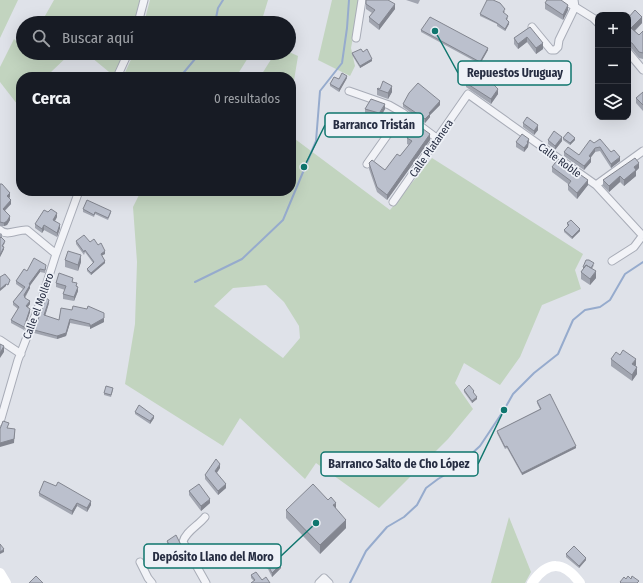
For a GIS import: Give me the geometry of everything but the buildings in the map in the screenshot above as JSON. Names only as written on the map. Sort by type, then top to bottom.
[{"type":"main road","points":[[532,583],[538,574],[544,569],[550,566],[556,566],[566,568],[580,583]]},
{"type":"main road","points":[[0,573],[6,583]]},
{"type":"street","points":[[140,16],[144,0]]},
{"type":"street","points":[[356,38],[362,0]]},
{"type":"street","points":[[564,0],[574,4],[595,21]]},
{"type":"street","points":[[532,27],[551,50],[555,50],[574,4]]},
{"type":"street","points":[[631,56],[643,70]]},
{"type":"street","points":[[637,63],[643,57]]},
{"type":"street","points":[[119,72],[125,60]]},
{"type":"street","points":[[349,91],[389,105],[403,113],[438,139]]},
{"type":"street","name":"Calle Platanera","points":[[393,202],[468,94]]},
{"type":"street","name":"Calle Roble","points":[[468,94],[596,186],[642,235]]},
{"type":"street","points":[[367,164],[403,113]]},
{"type":"street","points":[[596,186],[643,151]]},
{"type":"street","name":"Calle el Mollero","points":[[0,422],[3,397],[42,298],[77,196]]},
{"type":"street","points":[[0,230],[7,233],[28,230],[56,254]]},
{"type":"street","points":[[612,261],[634,247],[642,235]]},
{"type":"street","points":[[0,340],[21,354]]},
{"type":"street","points":[[205,516],[202,521],[184,537],[184,542],[206,583]]},
{"type":"street","points":[[140,562],[152,583]]},
{"type":"green space","points":[[0,0],[18,0],[0,38]]},
{"type":"green space","points":[[54,0],[142,0],[137,16],[45,16]]},
{"type":"green space","points":[[150,0],[268,0],[263,16],[146,16]]},
{"type":"green space","points":[[332,0],[360,0],[351,48],[355,66],[350,76],[318,60]]},
{"type":"green space","points":[[14,39],[16,41],[16,60],[64,60],[51,72],[16,72],[16,103],[0,82],[0,67]]},
{"type":"green space","points":[[296,55],[298,56],[295,72],[263,72],[271,60],[296,60]]},
{"type":"green space","points":[[95,60],[122,60],[116,72],[109,72]]},
{"type":"green space","points":[[131,60],[247,60],[239,72],[125,72]]},
{"type":"green space","points":[[296,140],[390,210],[432,158],[583,254],[575,270],[581,289],[542,305],[520,357],[500,385],[464,363],[455,383],[473,409],[448,439],[379,508],[316,463],[305,479],[240,418],[223,446],[125,384],[135,324],[137,262],[133,207],[138,196],[296,196]],"holes":[[[266,285],[284,302],[299,326],[300,338],[283,358],[214,306],[233,288]]]},
{"type":"green space","points":[[509,517],[531,572],[525,583],[491,583]]},
{"type":"waterway","points":[[216,16],[218,8],[223,0]]},
{"type":"waterway","points":[[296,189],[316,141],[320,91],[342,63],[349,0]]},
{"type":"waterway","points":[[184,72],[194,60]]},
{"type":"waterway","points":[[195,282],[242,259],[283,220],[293,196]]},
{"type":"waterway","points":[[350,583],[366,551],[387,527],[404,517],[417,505],[426,488],[455,469],[480,446],[513,394],[534,373],[558,354],[573,320],[585,310],[600,307],[610,300],[625,274],[643,262]]},
{"type":"place","name":"Repuestos Uruguay","points":[[435,31]]},
{"type":"place","name":"Barranco Tristán","points":[[304,167]]},
{"type":"place","name":"Barranco Salto de Cho López","points":[[504,410]]},
{"type":"place","name":"Depósito Llano del Moro","points":[[316,523]]}]
